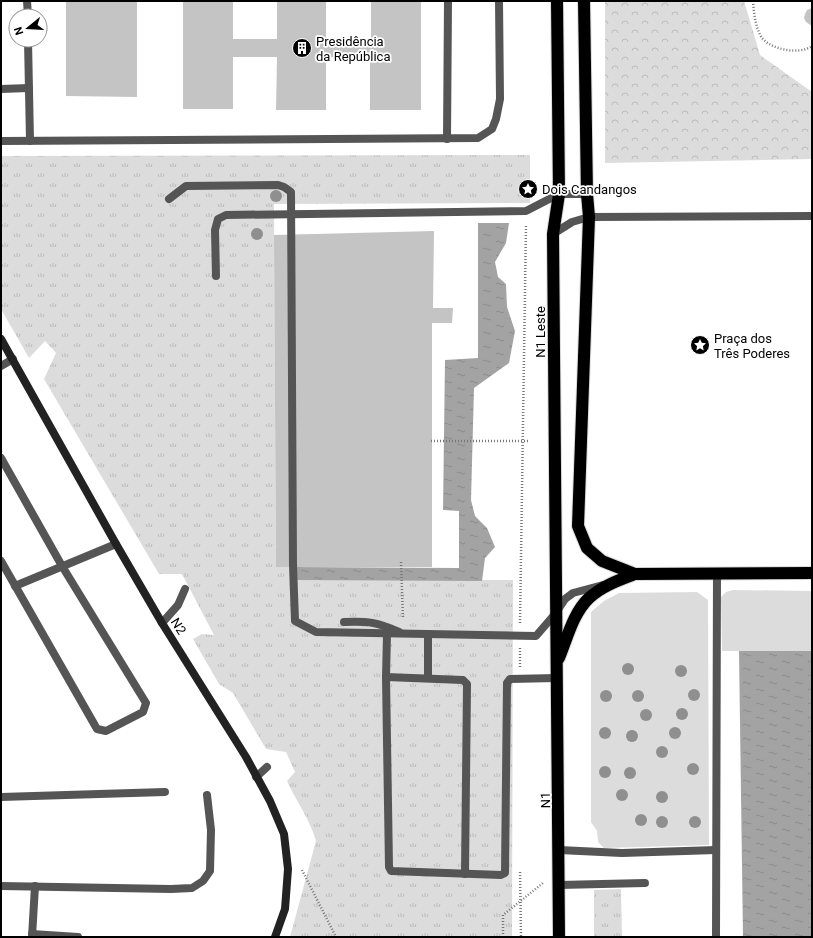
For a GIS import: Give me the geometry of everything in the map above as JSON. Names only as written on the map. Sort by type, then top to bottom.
[{"type":"highway","name":"N1 Leste","points":[[557,1],[559,194],[553,234],[557,663]]},
{"type":"highway","points":[[584,1],[587,194],[589,217],[578,526],[587,548],[602,561],[636,574]]},
{"type":"highway","points":[[557,663],[579,611],[589,598],[612,583],[636,574],[812,573]]},
{"type":"highway","name":"N1","points":[[557,663],[559,937]]},
{"type":"main road","name":"N2","points":[[1,339],[116,544],[162,622],[231,733],[270,801],[284,834],[288,869],[285,910],[275,937]]},
{"type":"lane","points":[[447,139],[448,1]]},
{"type":"lane","points":[[1,141],[478,138],[492,129],[496,119],[500,99],[499,1]]},
{"type":"lane","points":[[28,48],[30,141]]},
{"type":"lane","points":[[1,89],[29,88]]},
{"type":"lane","points":[[169,199],[186,186],[278,185],[292,192],[293,565],[295,621],[316,632],[536,636],[556,614],[565,599],[573,592],[612,583]]},
{"type":"lane","points":[[216,276],[215,230],[218,219],[226,215],[526,211],[559,194],[587,194]]},
{"type":"lane","points":[[553,234],[572,222],[589,217],[812,216]]},
{"type":"lane","points":[[1,366],[13,359]]},
{"type":"lane","points":[[1,458],[62,566],[146,703],[143,712],[106,731],[97,729],[1,561]]},
{"type":"lane","points":[[15,586],[116,544]]},
{"type":"lane","points":[[716,937],[717,573]]},
{"type":"lane","points":[[162,622],[178,605],[185,589]]},
{"type":"lane","points":[[344,622],[361,621],[378,623],[403,634]]},
{"type":"lane","points":[[388,634],[386,677],[389,867],[391,871],[501,875],[505,873],[508,683],[510,679],[557,678]]},
{"type":"lane","points":[[428,634],[428,678]]},
{"type":"lane","points":[[386,677],[463,680],[467,684],[466,874]]},
{"type":"lane","points":[[256,777],[267,767]]},
{"type":"lane","points":[[1,797],[165,792]]},
{"type":"lane","points":[[1,886],[192,888],[203,881],[210,871],[211,830],[207,795]]},
{"type":"lane","points":[[559,850],[644,852],[716,850]]},
{"type":"lane","points":[[559,885],[645,883]]},
{"type":"lane","points":[[35,886],[32,935],[78,937]]},
{"type":"path","points":[[753,1],[756,23],[763,38],[775,47],[792,51],[808,49],[812,46]]},
{"type":"path","points":[[521,679],[520,636],[526,211]]},
{"type":"path","points":[[431,441],[528,441]]},
{"type":"path","points":[[401,562],[403,634]]},
{"type":"path","points":[[301,869],[336,937]]},
{"type":"path","points":[[520,870],[521,937]]},
{"type":"path","points":[[503,937],[503,915],[559,870]]},
{"type":"green space","points":[[605,1],[744,1],[760,55],[812,92],[812,159],[605,163]]},
{"type":"green space","points":[[530,155],[530,203],[274,204],[276,567],[296,567],[296,580],[513,580],[512,937],[290,937],[316,841],[310,825],[287,781],[295,772],[286,752],[266,749],[233,693],[219,684],[193,639],[202,634],[214,635],[182,574],[159,574],[44,379],[56,353],[45,341],[29,358],[1,309],[1,156]]},
{"type":"green space","points":[[733,590],[812,591],[812,651],[722,651],[721,597],[726,592]]},
{"type":"green space","points":[[697,592],[708,600],[709,845],[604,848],[598,842],[597,831],[591,822],[591,612],[604,601],[619,593]]},
{"type":"green space","points":[[621,889],[622,937],[594,937],[594,890]]},
{"type":"water","points":[[478,223],[509,223],[506,243],[495,262],[498,277],[506,284],[507,307],[515,331],[509,363],[474,388],[471,500],[475,516],[487,528],[495,547],[485,558],[482,581],[296,580],[296,567],[459,568],[459,511],[443,510],[445,360],[478,358]]},
{"type":"water","points":[[739,651],[812,651],[812,937],[743,937]]},
{"type":"building","points":[[66,1],[137,1],[137,97],[66,96]]},
{"type":"building","name":"Presidência da República","points":[[183,1],[233,1],[233,39],[277,39],[277,1],[326,1],[326,39],[371,39],[371,1],[421,1],[421,110],[370,110],[370,57],[326,57],[326,110],[276,110],[277,57],[233,57],[233,109],[183,109]]},
{"type":"building","points":[[812,8],[812,26],[806,22],[804,18],[807,10]]},
{"type":"building","points":[[434,231],[433,308],[453,308],[452,323],[432,323],[432,567],[276,567],[274,235]]},
{"type":"place","name":"Presidência da República","points":[[302,48]]},
{"type":"place","name":"Dois Candangos","points":[[528,189]]},
{"type":"place","name":"Praça dos Três Poderes","points":[[700,345]]}]
